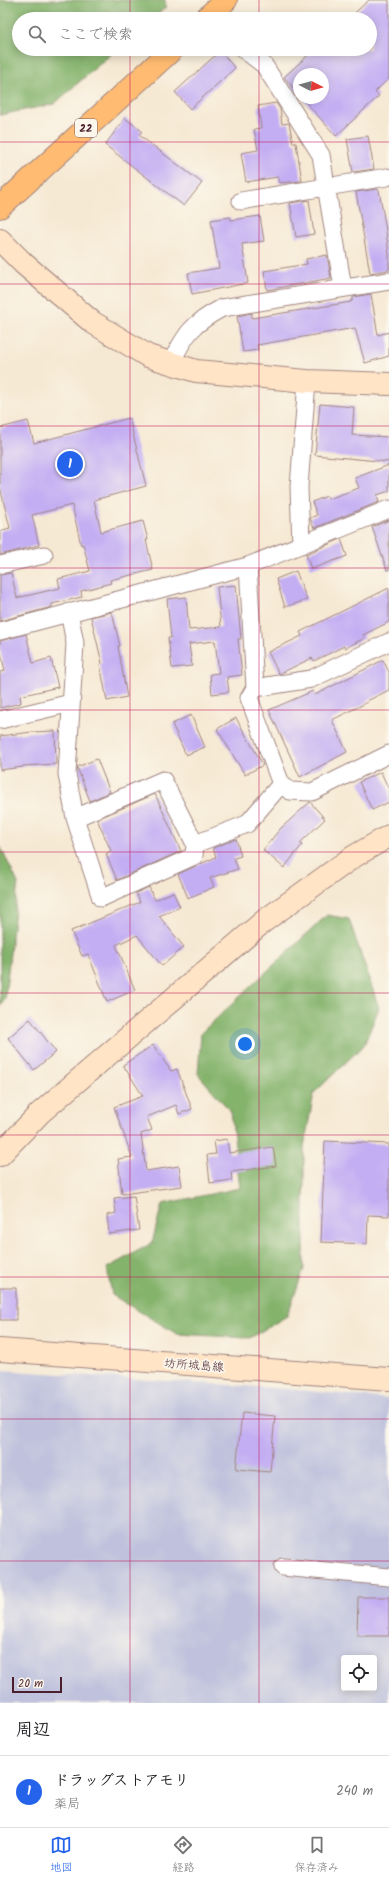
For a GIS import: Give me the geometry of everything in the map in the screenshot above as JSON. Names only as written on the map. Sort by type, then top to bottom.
[{"type":"main road","points":[[213,12],[226,0]]},
{"type":"main road","name":"22","points":[[0,207],[164,56]]},
{"type":"street","points":[[252,56],[264,65],[321,155],[343,288]]},
{"type":"street","points":[[241,201],[387,177]]},
{"type":"street","points":[[0,240],[24,264],[92,322],[148,356],[196,371],[307,381],[389,384]]},
{"type":"street","points":[[171,363],[183,339],[201,319],[222,308],[389,281]]},
{"type":"street","points":[[301,545],[299,487],[307,381]]},
{"type":"street","points":[[0,631],[248,566],[389,509]]},
{"type":"street","points":[[0,565],[44,555]]},
{"type":"street","points":[[248,566],[255,688],[249,698],[281,784],[290,791],[312,792],[389,754]]},
{"type":"street","points":[[69,612],[75,643],[67,774],[75,818],[101,898],[194,856],[195,844],[163,780],[75,818]]},
{"type":"street","points":[[255,688],[311,679],[389,642]]},
{"type":"street","points":[[0,720],[72,703]]},
{"type":"street","points":[[195,844],[247,824],[281,784]]},
{"type":"street","points":[[0,1155],[40,1113],[264,921],[353,856],[389,836]]},
{"type":"street","name":"坊所城島線","points":[[0,1350],[389,1379]]},
{"type":"street","points":[[282,1567],[389,1577]]},
{"type":"shaded area","points":[[0,1370],[289,1389],[389,1399],[389,1703],[0,1703]]},
{"type":"green space","points":[[0,0],[165,0],[166,7],[160,12],[12,12],[12,56],[109,56],[54,104],[0,115]]},
{"type":"green space","points":[[0,846],[18,883],[5,998],[0,1007]]},
{"type":"green space","points":[[327,915],[349,919],[379,1008],[364,1045],[314,1093],[304,1147],[304,1269],[287,1316],[250,1338],[177,1334],[112,1295],[107,1268],[152,1243],[162,1204],[240,1188],[231,1112],[198,1074],[201,1033]]},
{"type":"building","points":[[369,0],[389,0],[389,78],[375,92],[379,96],[336,136],[307,104],[329,104],[329,68],[294,68],[307,56],[377,56],[377,12],[356,12]]},
{"type":"building","points":[[215,56],[224,56],[235,68],[190,109],[175,92]]},
{"type":"building","points":[[293,69],[293,88],[284,77]]},
{"type":"building","points":[[276,103],[280,109],[282,124],[289,123],[293,143],[296,143],[302,181],[279,183],[278,177],[246,182],[241,153],[258,150],[254,129],[261,128],[258,106]]},
{"type":"building","points":[[125,118],[142,131],[139,135],[202,183],[184,206],[105,145]]},
{"type":"building","points":[[368,136],[374,169],[353,172],[347,139]]},
{"type":"building","points":[[379,190],[385,224],[389,254],[389,270],[370,273],[356,192]]},
{"type":"building","points":[[309,200],[314,234],[296,237],[290,203]]},
{"type":"building","points":[[260,216],[264,241],[242,244],[248,283],[192,294],[188,273],[219,268],[211,220],[230,217],[231,220]]},
{"type":"building","points":[[327,255],[331,278],[267,290],[264,271],[307,264],[306,259]]},
{"type":"building","points":[[371,294],[378,335],[389,332],[389,356],[365,363],[355,328],[257,345],[258,350],[243,352],[237,316],[252,313],[252,318],[351,302],[353,297]]},
{"type":"building","points":[[320,404],[354,407],[352,435],[389,437],[389,462],[315,455]]},
{"type":"building","points":[[129,418],[146,486],[94,500],[101,532],[143,521],[153,570],[110,580],[111,583],[81,591],[82,597],[52,604],[52,607],[0,621],[0,575],[11,573],[17,598],[60,588],[58,579],[90,571],[83,544],[81,545],[72,505],[32,515],[39,545],[0,555],[0,531],[10,528],[0,487],[0,428],[28,421],[34,443]]},
{"type":"building","points":[[389,465],[389,491],[377,495],[379,502],[314,528],[310,518],[317,515],[312,502],[327,496],[328,499],[359,488],[355,478]]},
{"type":"building","points":[[389,520],[389,570],[387,570],[372,527]]},
{"type":"building","points":[[341,539],[347,556],[311,569],[306,554]]},
{"type":"building","points":[[296,571],[307,600],[285,607],[276,579]]},
{"type":"building","points":[[236,585],[241,639],[238,639],[242,675],[227,677],[229,692],[212,694],[210,674],[219,673],[215,641],[189,644],[192,666],[172,668],[168,638],[171,638],[167,599],[186,597],[189,630],[221,627],[217,587]]},
{"type":"building","points":[[389,588],[389,622],[363,635],[365,638],[345,648],[344,646],[314,661],[312,658],[279,674],[268,652],[302,636],[300,632]]},
{"type":"building","points":[[112,612],[120,646],[118,646],[127,697],[107,701],[100,664],[102,663],[91,617]]},
{"type":"building","points":[[26,634],[33,663],[51,658],[58,687],[20,696],[21,703],[0,708],[0,672],[5,671],[0,649],[0,641]]},
{"type":"building","points":[[383,660],[389,672],[389,690],[332,720],[347,752],[300,777],[269,710],[313,691],[315,695]]},
{"type":"building","points":[[191,715],[205,747],[186,755],[172,724]]},
{"type":"building","points":[[236,718],[263,765],[245,775],[217,729]]},
{"type":"building","points":[[55,731],[56,764],[23,766],[0,770],[0,736]]},
{"type":"building","points":[[97,759],[110,792],[90,801],[77,767]]},
{"type":"building","points":[[381,772],[389,790],[389,802],[372,810],[359,782]]},
{"type":"building","points":[[155,794],[181,851],[117,880],[106,854],[111,851],[97,819]]},
{"type":"building","points":[[310,802],[325,819],[300,843],[302,845],[284,868],[263,850],[280,829]]},
{"type":"building","points":[[236,839],[241,856],[234,858],[238,869],[210,878],[214,887],[188,898],[178,874],[216,857],[213,848]]},
{"type":"building","points":[[149,887],[155,900],[173,892],[180,907],[159,916],[184,947],[162,966],[137,935],[116,945],[135,990],[107,1002],[88,954],[82,956],[71,931],[140,902],[136,893]]},
{"type":"building","points":[[30,1019],[56,1052],[34,1070],[8,1038]]},
{"type":"building","points":[[153,1045],[171,1071],[177,1069],[192,1109],[179,1114],[176,1105],[147,1117],[152,1130],[141,1134],[146,1171],[179,1166],[182,1186],[122,1194],[118,1159],[132,1157],[114,1107],[143,1096],[123,1065]]},
{"type":"building","points":[[227,1139],[229,1153],[273,1147],[276,1166],[231,1172],[232,1180],[210,1183],[207,1155],[216,1154],[214,1141]]},
{"type":"building","points":[[325,1141],[389,1144],[389,1216],[368,1215],[367,1244],[321,1242]]},
{"type":"building","points":[[134,1196],[139,1230],[109,1234],[107,1215],[116,1213],[114,1198]]},
{"type":"building","points":[[0,1288],[16,1288],[16,1320],[0,1320]]},
{"type":"building","points":[[242,1413],[275,1416],[270,1472],[236,1469]]},
{"type":"building","points":[[358,1597],[389,1597],[389,1636],[357,1636]]},
{"type":"place","name":"ドラッグストアモリ","points":[[70,464]]}]
